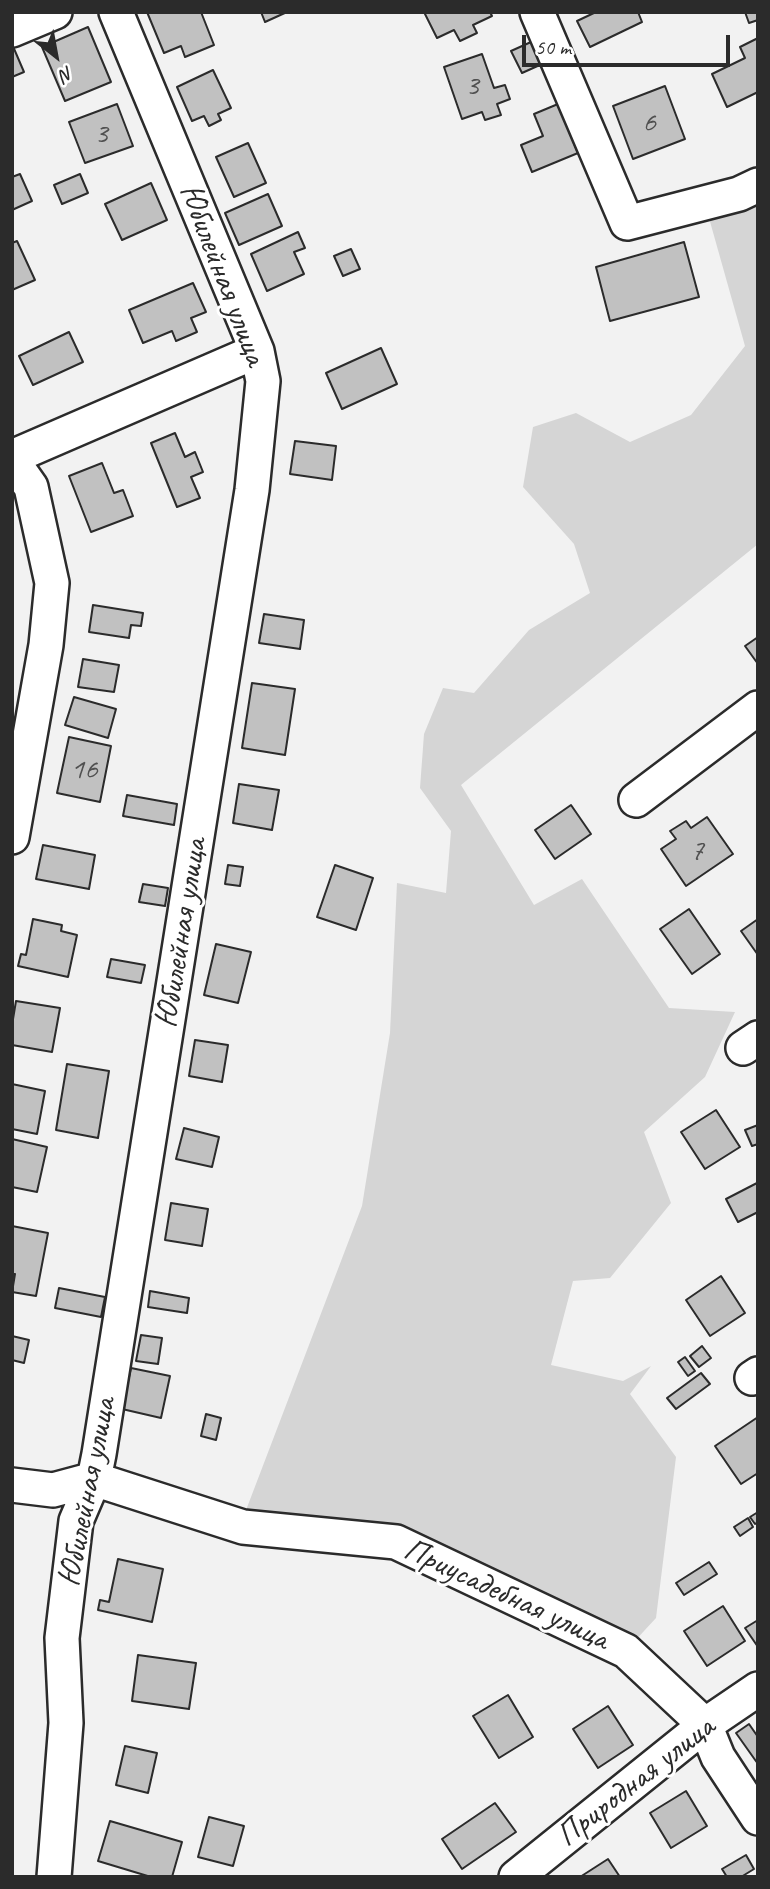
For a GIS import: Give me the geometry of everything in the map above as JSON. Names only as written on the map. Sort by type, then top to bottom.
[{"type":"street","points":[[12,30],[55,12]]},
{"type":"street","name":"Юбилейная улица","points":[[54,1877],[66,1723],[62,1638],[76,1521],[94,1479],[252,490],[263,381],[257,351],[116,12]]},
{"type":"street","points":[[537,12],[627,223],[739,194],[758,185]]},
{"type":"street","points":[[12,837],[46,645],[52,583],[31,487],[12,459],[257,351]]},
{"type":"street","points":[[636,800],[758,708]]},
{"type":"street","points":[[12,1485],[53,1490],[94,1479]]},
{"type":"street","name":"Приусадебная улица","points":[[94,1479],[243,1527],[396,1542],[626,1651],[705,1725],[719,1757],[758,1818]]},
{"type":"street","name":"Природная улица","points":[[516,1877],[705,1725],[758,1689]]},
{"type":"shaded area","points":[[758,198],[758,544],[461,785],[534,905],[582,879],[669,1008],[735,1012],[705,1077],[644,1132],[671,1203],[610,1278],[573,1281],[551,1365],[623,1381],[651,1366],[630,1394],[676,1457],[656,1618],[632,1644],[396,1528],[243,1518],[362,1206],[390,1033],[397,883],[446,893],[451,831],[420,788],[424,734],[443,688],[474,693],[529,630],[590,593],[574,544],[523,487],[533,427],[576,413],[630,442],[691,415],[745,346],[709,218]]},
{"type":"building","points":[[147,12],[201,12],[214,45],[185,57],[181,46],[164,53]]},
{"type":"building","points":[[261,12],[287,12],[265,22]]},
{"type":"building","points":[[424,12],[490,12],[492,16],[473,25],[477,33],[460,41],[454,30],[437,38]]},
{"type":"building","points":[[596,12],[638,12],[642,22],[590,47],[577,21]]},
{"type":"building","points":[[745,12],[758,12],[758,20],[749,23]]},
{"type":"building","points":[[88,27],[111,82],[65,101],[42,47]]},
{"type":"building","points":[[758,38],[758,92],[727,107],[712,74],[745,58],[740,47]]},
{"type":"building","points":[[531,42],[542,64],[522,73],[511,51]]},
{"type":"building","points":[[12,44],[24,72],[12,77]]},
{"type":"building","points":[[482,54],[494,88],[505,85],[510,99],[497,104],[501,115],[485,120],[482,112],[462,119],[444,67]]},
{"type":"building","points":[[213,70],[231,108],[218,114],[221,120],[209,126],[204,116],[192,121],[177,87]]},
{"type":"building","points":[[665,86],[685,139],[633,159],[613,106]]},
{"type":"building","points":[[117,104],[133,146],[85,163],[69,122]]},
{"type":"building","points":[[558,104],[578,153],[532,172],[521,145],[543,136],[534,114]]},
{"type":"building","points":[[248,143],[266,183],[234,197],[216,157]]},
{"type":"building","points":[[20,174],[32,201],[12,210],[12,177]]},
{"type":"building","points":[[80,174],[88,193],[62,204],[54,185]]},
{"type":"building","points":[[151,183],[167,220],[122,240],[105,204]]},
{"type":"building","points":[[268,194],[282,226],[239,245],[225,213]]},
{"type":"building","points":[[298,232],[305,248],[294,252],[304,274],[267,291],[251,254]]},
{"type":"building","points":[[17,241],[35,280],[12,290],[12,243]]},
{"type":"building","points":[[684,242],[699,297],[610,321],[596,267]]},
{"type":"building","points":[[351,249],[360,269],[343,276],[334,256]]},
{"type":"building","points":[[193,283],[206,312],[191,318],[197,332],[176,341],[172,331],[143,343],[129,310]]},
{"type":"building","points":[[69,332],[83,362],[33,385],[19,356]]},
{"type":"building","points":[[381,348],[397,384],[342,409],[326,373]]},
{"type":"building","points":[[175,433],[185,457],[195,452],[203,472],[191,477],[200,498],[177,507],[151,443]]},
{"type":"building","points":[[295,441],[336,446],[332,480],[290,474]]},
{"type":"building","points":[[102,463],[114,493],[123,490],[133,516],[91,532],[69,476]]},
{"type":"building","points":[[93,605],[143,613],[141,626],[131,625],[129,638],[89,632]]},
{"type":"building","points":[[264,614],[304,620],[300,649],[259,643]]},
{"type":"building","points":[[758,637],[758,664],[745,646]]},
{"type":"building","points":[[83,659],[119,665],[114,692],[78,687]]},
{"type":"building","points":[[252,683],[295,689],[285,755],[242,748]]},
{"type":"building","points":[[74,697],[116,709],[108,738],[65,725]]},
{"type":"building","points":[[69,737],[111,746],[100,802],[57,793]]},
{"type":"building","points":[[239,784],[279,790],[272,830],[233,823]]},
{"type":"building","points":[[127,795],[177,804],[174,825],[123,816]]},
{"type":"building","points":[[571,805],[591,834],[555,859],[535,830]]},
{"type":"building","points":[[707,817],[733,854],[686,886],[661,849],[676,839],[670,831],[686,821],[691,828]]},
{"type":"building","points":[[43,845],[95,855],[89,889],[36,879]]},
{"type":"building","points":[[228,865],[243,867],[240,886],[225,884]]},
{"type":"building","points":[[335,865],[373,878],[356,930],[317,917]]},
{"type":"building","points":[[143,884],[168,888],[165,906],[139,902]]},
{"type":"building","points":[[689,909],[720,954],[692,974],[660,929]]},
{"type":"building","points":[[33,919],[62,925],[61,931],[77,935],[68,977],[18,966],[21,954],[26,955]]},
{"type":"building","points":[[758,919],[758,955],[741,931]]},
{"type":"building","points":[[216,944],[251,952],[238,1003],[204,995]]},
{"type":"building","points":[[111,959],[145,965],[141,983],[107,977]]},
{"type":"building","points":[[16,1001],[60,1008],[52,1052],[12,1045]]},
{"type":"building","points":[[195,1040],[228,1045],[222,1082],[189,1076]]},
{"type":"building","points":[[67,1064],[109,1071],[98,1138],[56,1130]]},
{"type":"building","points":[[12,1084],[45,1091],[37,1134],[12,1129]]},
{"type":"building","points":[[716,1110],[740,1147],[705,1169],[681,1132]]},
{"type":"building","points":[[758,1125],[758,1144],[752,1146],[745,1130]]},
{"type":"building","points":[[184,1128],[219,1137],[212,1167],[176,1159]]},
{"type":"building","points":[[12,1139],[47,1147],[37,1192],[12,1187]]},
{"type":"building","points":[[757,1183],[758,1212],[738,1222],[726,1199]]},
{"type":"building","points":[[171,1203],[208,1209],[202,1246],[165,1240]]},
{"type":"building","points":[[12,1226],[48,1233],[36,1296],[12,1292],[15,1274],[12,1274]]},
{"type":"building","points":[[721,1276],[745,1313],[710,1336],[686,1300]]},
{"type":"building","points":[[59,1288],[105,1297],[101,1317],[55,1308]]},
{"type":"building","points":[[150,1291],[189,1298],[187,1313],[148,1307]]},
{"type":"building","points":[[141,1335],[162,1338],[158,1364],[136,1361]]},
{"type":"building","points":[[12,1336],[29,1340],[24,1363],[12,1360]]},
{"type":"building","points":[[702,1346],[711,1358],[699,1367],[690,1356]]},
{"type":"building","points":[[685,1357],[695,1371],[688,1376],[678,1362]]},
{"type":"building","points":[[131,1368],[170,1376],[161,1418],[122,1409]]},
{"type":"building","points":[[701,1373],[710,1384],[676,1409],[667,1398]]},
{"type":"building","points":[[206,1414],[221,1418],[216,1440],[201,1436]]},
{"type":"building","points":[[758,1417],[758,1473],[741,1484],[715,1446]]},
{"type":"building","points":[[758,1512],[758,1522],[755,1524],[750,1517]]},
{"type":"building","points":[[748,1518],[753,1527],[740,1536],[734,1527]]},
{"type":"building","points":[[118,1559],[163,1569],[152,1622],[98,1610],[100,1600],[109,1602]]},
{"type":"building","points":[[709,1562],[717,1574],[684,1595],[676,1583]]},
{"type":"building","points":[[723,1606],[745,1641],[707,1666],[684,1631]]},
{"type":"building","points":[[758,1620],[758,1647],[745,1628]]},
{"type":"building","points":[[138,1655],[196,1663],[189,1709],[132,1701]]},
{"type":"building","points":[[508,1695],[533,1737],[499,1758],[473,1716]]},
{"type":"building","points":[[608,1706],[633,1745],[598,1768],[573,1729]]},
{"type":"building","points":[[749,1724],[758,1737],[758,1764],[736,1733]]},
{"type":"building","points":[[125,1746],[157,1753],[148,1793],[116,1785]]},
{"type":"building","points":[[686,1791],[707,1826],[671,1848],[650,1813]]},
{"type":"building","points":[[495,1803],[516,1832],[462,1869],[442,1839]]},
{"type":"building","points":[[209,1817],[244,1826],[233,1866],[198,1857]]},
{"type":"building","points":[[110,1821],[182,1842],[172,1877],[151,1877],[98,1861]]},
{"type":"building","points":[[746,1855],[754,1869],[741,1877],[727,1877],[722,1869]]},
{"type":"building","points":[[608,1859],[620,1877],[580,1877]]}]
